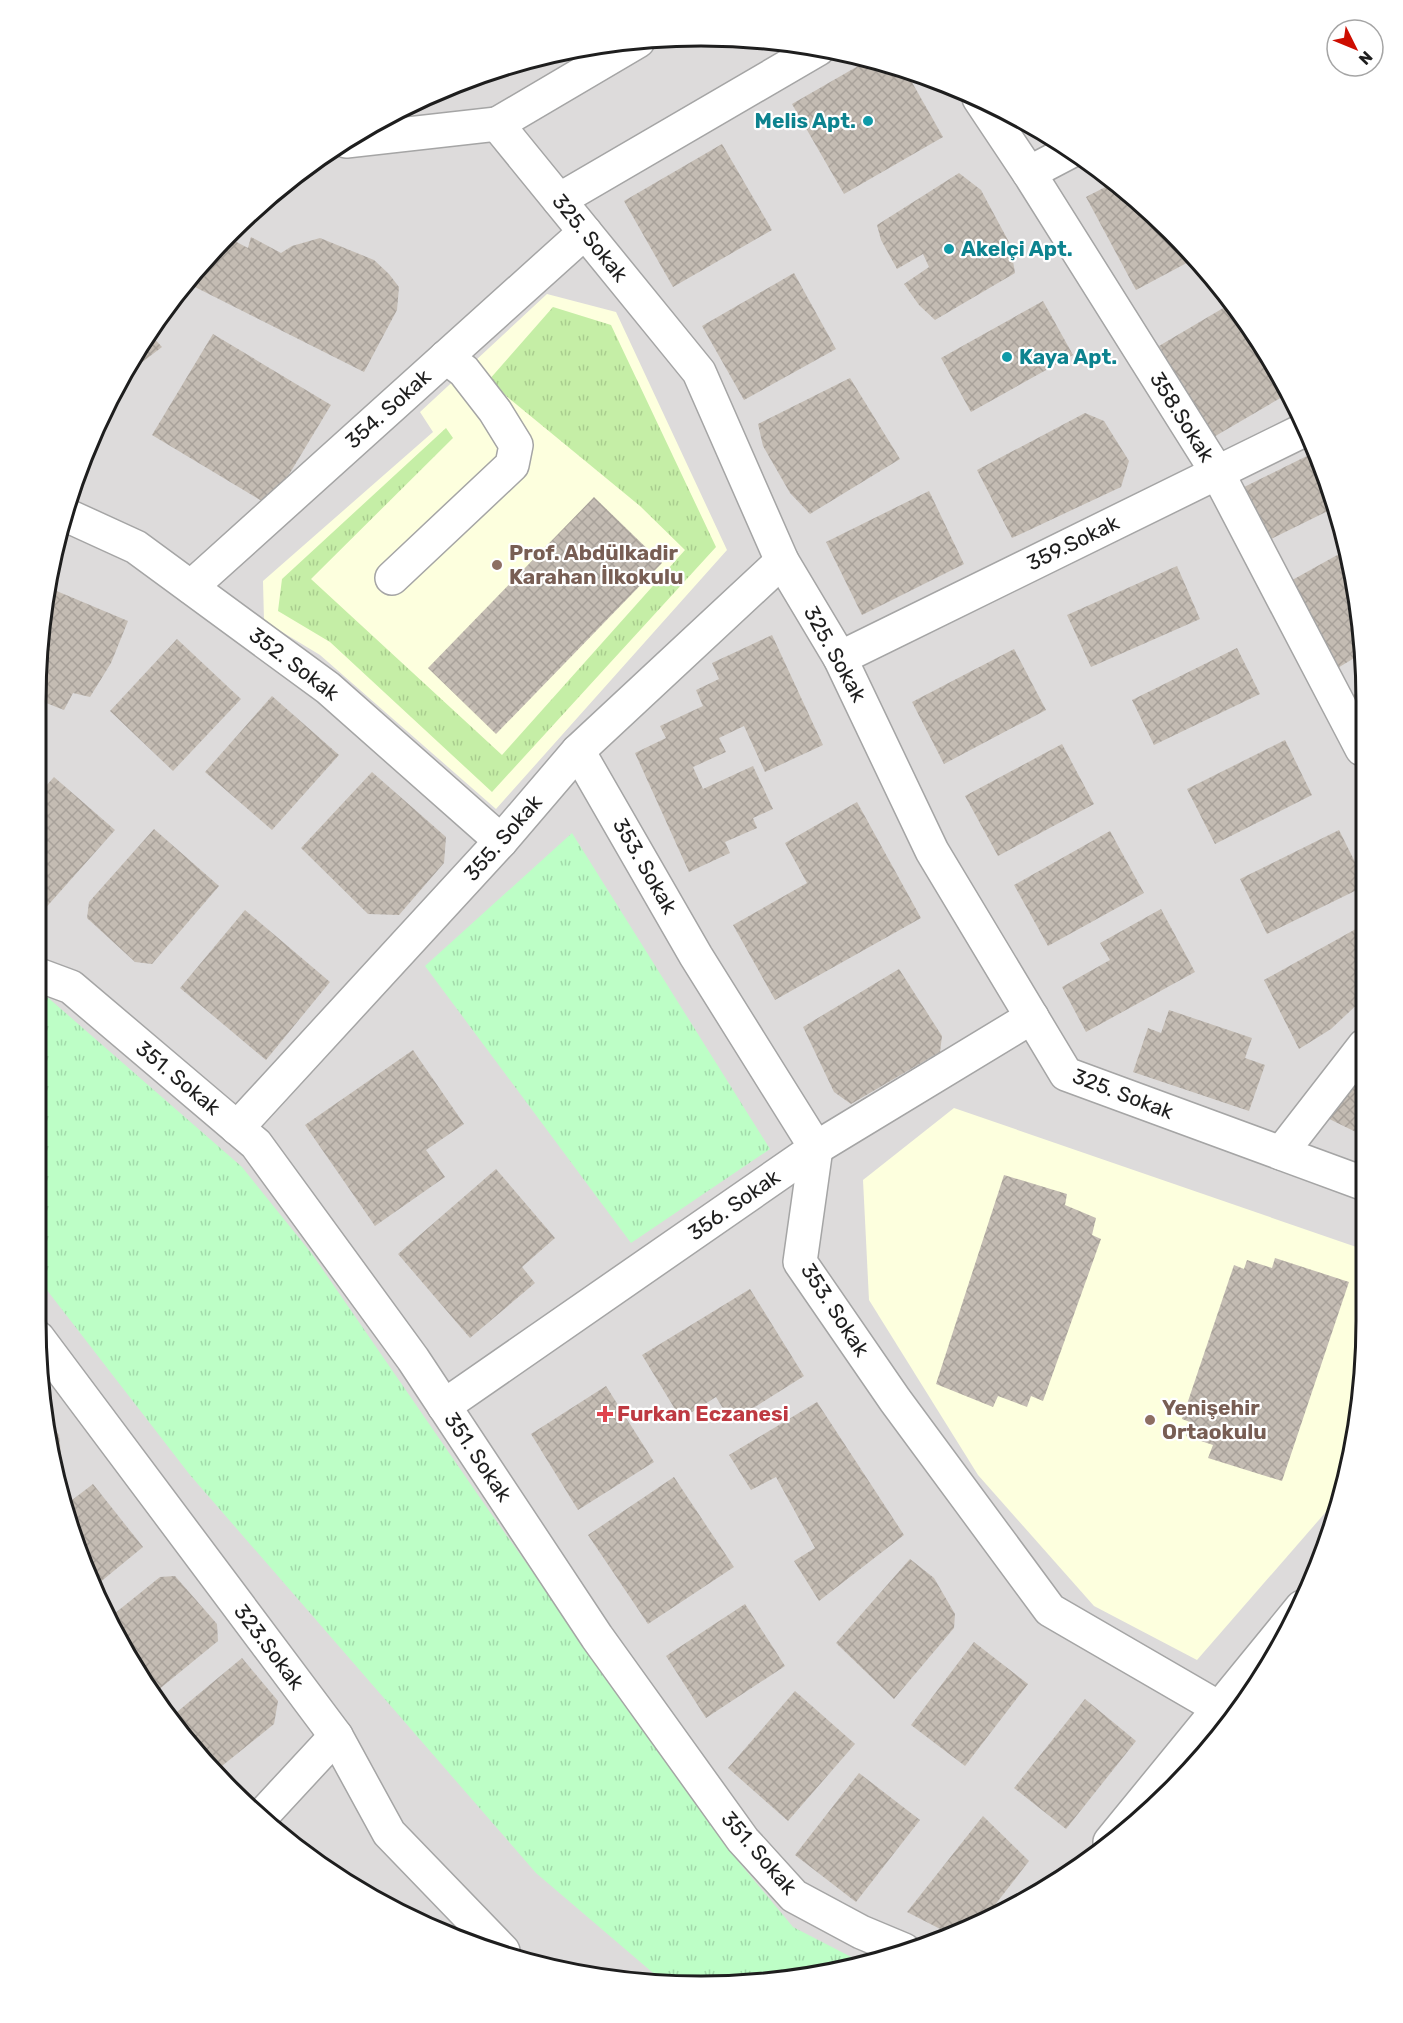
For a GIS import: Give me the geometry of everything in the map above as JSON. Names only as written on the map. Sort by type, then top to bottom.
[{"type":"street","points":[[367,139],[497,123],[620,52]]},
{"type":"street","points":[[559,200],[807,55]]},
{"type":"street","name":"358.Sokak","points":[[988,112],[1217,472],[1356,738]]},
{"type":"street","name":"325. Sokak","points":[[497,123],[699,372],[782,561],[840,658],[932,850],[1066,1074],[1356,1181]]},
{"type":"street","points":[[1029,174],[1063,156]]},
{"type":"street","name":"354. Sokak","points":[[191,587],[585,232]]},
{"type":"street","points":[[392,578],[512,465],[516,445],[495,411],[464,371],[446,357]]},
{"type":"street","name":"359.Sokak","points":[[840,658],[1299,433]]},
{"type":"street","name":"352. Sokak","points":[[73,518],[136,547],[328,688],[501,841]]},
{"type":"street","name":"355. Sokak","points":[[237,1128],[501,841],[578,751],[782,561]]},
{"type":"street","name":"353. Sokak","points":[[578,751],[696,956],[816,1148],[800,1262],[895,1400],[1050,1610],[1219,1708]]},
{"type":"street","name":"351. Sokak","points":[[47,978],[71,987],[256,1144],[413,1359],[597,1637],[743,1840],[794,1896],[861,1932],[896,1947]]},
{"type":"street","name":"356. Sokak","points":[[444,1406],[816,1148],[1032,1017]]},
{"type":"street","points":[[1281,1154],[1356,1056]]},
{"type":"street","name":"323.Sokak","points":[[48,1351],[336,1736],[389,1833],[496,1943]]},
{"type":"street","points":[[1132,1815],[1272,1644]]},
{"type":"street","points":[[267,1811],[336,1736]]},
{"type":"shaded area","points":[[702,46],[787,52],[829,59],[912,81],[952,96],[1029,134],[1065,157],[1100,182],[1165,238],[1221,303],[1269,374],[1307,451],[1322,491],[1344,574],[1351,616],[1356,702],[1356,1322],[1351,1407],[1344,1449],[1322,1532],[1307,1572],[1269,1649],[1246,1685],[1221,1720],[1165,1785],[1100,1841],[1029,1889],[952,1927],[912,1942],[829,1964],[744,1975],[659,1975],[616,1971],[532,1954],[451,1927],[374,1889],[303,1841],[238,1785],[182,1720],[134,1649],[96,1572],[81,1532],[59,1449],[48,1364],[47,702],[52,616],[59,574],[81,491],[96,451],[134,374],[182,303],[238,238],[303,182],[338,157],[374,134],[451,96],[491,81],[574,59],[616,52]]},
{"type":"shaded area","name":"Prof. Abdülkadir Karahan İlkokulu","points":[[547,294],[616,312],[727,550],[496,809],[320,655],[264,621],[263,581],[433,432],[420,412]]},
{"type":"shaded area","name":"Yenişehir Ortaokulu","points":[[954,1108],[1356,1247],[1355,1364],[1351,1407],[1344,1449],[1329,1509],[1197,1660],[1094,1606],[978,1475],[869,1300],[863,1180]]},
{"type":"green space","points":[[553,307],[611,325],[716,547],[492,792],[330,642],[278,611],[282,579],[446,428],[453,438],[311,579],[502,755],[685,550],[640,506],[488,381]]},
{"type":"green space","points":[[572,833],[770,1149],[631,1243],[425,966]]},
{"type":"green space","points":[[47,997],[242,1167],[312,1254],[485,1505],[738,1861],[793,1927],[854,1958],[787,1971],[744,1975],[655,1975],[536,1873],[190,1475],[47,1290]]},
{"type":"building","name":"Melis Apt.","points":[[858,66],[911,81],[943,137],[844,194],[792,104]]},
{"type":"building","points":[[722,144],[772,230],[673,287],[624,201]]},
{"type":"building","name":"Akelçi Apt.","points":[[959,173],[981,190],[1010,244],[1015,273],[935,320],[919,305],[904,284],[929,267],[923,254],[897,269],[881,240],[877,225]]},
{"type":"building","points":[[1106,187],[1165,238],[1187,263],[1136,290],[1086,197]]},
{"type":"building","points":[[251,237],[281,253],[292,246],[320,238],[374,260],[399,287],[397,310],[364,372],[195,287],[235,241],[248,248]]},
{"type":"building","points":[[794,273],[836,349],[744,400],[702,326]]},
{"type":"building","name":"Kaya Apt.","points":[[1043,301],[1073,355],[971,412],[941,358]]},
{"type":"building","points":[[1224,307],[1269,374],[1281,397],[1212,438],[1159,346]]},
{"type":"building","points":[[213,334],[331,405],[270,506],[152,435]]},
{"type":"building","points":[[156,340],[162,347],[141,363]]},
{"type":"building","points":[[850,378],[900,459],[810,514],[790,493],[763,446],[758,424]]},
{"type":"building","points":[[1085,413],[1104,421],[1129,461],[1121,487],[1012,538],[977,470]]},
{"type":"building","points":[[1309,455],[1328,511],[1261,544],[1236,491]]},
{"type":"building","points":[[929,491],[964,564],[862,615],[826,542]]},
{"type":"building","points":[[594,497],[662,563],[496,734],[428,668]]},
{"type":"building","points":[[1339,554],[1351,616],[1355,658],[1336,669],[1287,583]]},
{"type":"building","points":[[1177,566],[1200,619],[1091,667],[1067,615]]},
{"type":"building","points":[[56,591],[128,621],[111,663],[90,697],[73,693],[64,710],[47,703],[48,659]]},
{"type":"building","points":[[772,635],[823,745],[765,772],[744,726],[719,738],[726,752],[693,767],[703,789],[753,766],[773,809],[753,818],[757,828],[725,842],[730,853],[689,872],[635,753],[666,738],[660,726],[703,706],[696,690],[719,679],[712,663]]},
{"type":"building","points":[[177,639],[241,699],[173,771],[110,711]]},
{"type":"building","points":[[1237,648],[1260,694],[1154,745],[1132,700]]},
{"type":"building","points":[[1014,649],[1046,710],[944,764],[912,702]]},
{"type":"building","points":[[1356,694],[1356,706],[1350,696]]},
{"type":"building","points":[[272,696],[339,755],[272,830],[205,772]]},
{"type":"building","points":[[1285,740],[1312,795],[1215,844],[1187,789]]},
{"type":"building","points":[[1062,744],[1094,804],[998,856],[965,796]]},
{"type":"building","points":[[372,772],[446,837],[444,863],[399,915],[368,914],[301,848]]},
{"type":"building","points":[[54,777],[115,830],[47,906],[47,785]]},
{"type":"building","points":[[857,802],[921,918],[775,1000],[733,925],[807,883],[785,843]]},
{"type":"building","points":[[154,829],[219,886],[152,964],[135,962],[87,918],[89,902]]},
{"type":"building","points":[[1339,830],[1356,864],[1356,890],[1267,934],[1240,879]]},
{"type":"building","points":[[1110,831],[1144,893],[1048,946],[1014,885]]},
{"type":"building","points":[[1161,909],[1195,972],[1086,1032],[1062,987],[1110,960],[1100,943]]},
{"type":"building","points":[[245,910],[330,982],[266,1060],[180,988]]},
{"type":"building","points":[[1356,929],[1356,1006],[1331,1029],[1299,1049],[1264,980]]},
{"type":"building","points":[[899,969],[942,1036],[940,1052],[851,1104],[834,1092],[803,1027]]},
{"type":"building","points":[[1169,1010],[1252,1038],[1245,1058],[1265,1065],[1249,1111],[1133,1072],[1148,1028],[1161,1033]]},
{"type":"building","points":[[413,1050],[464,1124],[426,1150],[445,1177],[375,1226],[305,1125]]},
{"type":"building","points":[[1356,1068],[1356,1132],[1315,1112]]},
{"type":"building","points":[[496,1169],[555,1238],[522,1267],[535,1283],[470,1338],[398,1254]]},
{"type":"building","points":[[1004,1175],[1067,1194],[1065,1205],[1096,1218],[1092,1235],[1101,1239],[1043,1401],[1031,1396],[1027,1407],[998,1396],[993,1407],[936,1384]]},
{"type":"building","points":[[1275,1258],[1349,1282],[1282,1481],[1208,1458],[1213,1445],[1186,1436],[1190,1422],[1182,1419],[1234,1265],[1244,1269],[1247,1260],[1272,1268]]},
{"type":"building","points":[[750,1289],[804,1376],[731,1422],[716,1397],[681,1419],[642,1355]]},
{"type":"building","points":[[606,1386],[654,1462],[578,1510],[531,1434]]},
{"type":"building","points":[[817,1402],[904,1535],[819,1601],[794,1561],[815,1548],[776,1477],[751,1490],[729,1455]]},
{"type":"building","points":[[56,1431],[59,1435],[61,1454],[59,1449]]},
{"type":"building","points":[[674,1477],[734,1567],[648,1624],[588,1535]]},
{"type":"building","points":[[93,1484],[143,1547],[101,1582],[81,1532],[72,1500]]},
{"type":"building","points":[[910,1559],[934,1578],[955,1614],[954,1628],[894,1699],[836,1643]]},
{"type":"building","points":[[175,1576],[217,1624],[218,1641],[160,1689],[134,1649],[115,1613],[160,1577]]},
{"type":"building","points":[[745,1604],[785,1666],[706,1718],[666,1656]]},
{"type":"building","points":[[974,1642],[1028,1684],[965,1766],[911,1725]]},
{"type":"building","points":[[242,1658],[278,1701],[274,1724],[221,1767],[177,1712]]},
{"type":"building","points":[[795,1691],[855,1744],[788,1821],[728,1768]]},
{"type":"building","points":[[1085,1699],[1136,1741],[1066,1829],[1014,1788]]},
{"type":"building","points":[[859,1773],[920,1820],[856,1902],[795,1855]]},
{"type":"building","points":[[983,1816],[1029,1861],[992,1908],[952,1927],[943,1930],[907,1912]]},
{"type":"place","name":"Melis Apt.","points":[[868,121]]},
{"type":"place","name":"Akelçi Apt.","points":[[949,249]]},
{"type":"place","name":"Kaya Apt.","points":[[1007,357]]},
{"type":"place","name":"Prof. Abdülkadir Karahan İlkokulu","points":[[497,565]]},
{"type":"place","name":"Furkan Eczanesi","points":[[605,1414]]},
{"type":"place","name":"Yenişehir Ortaokulu","points":[[1150,1420]]}]
